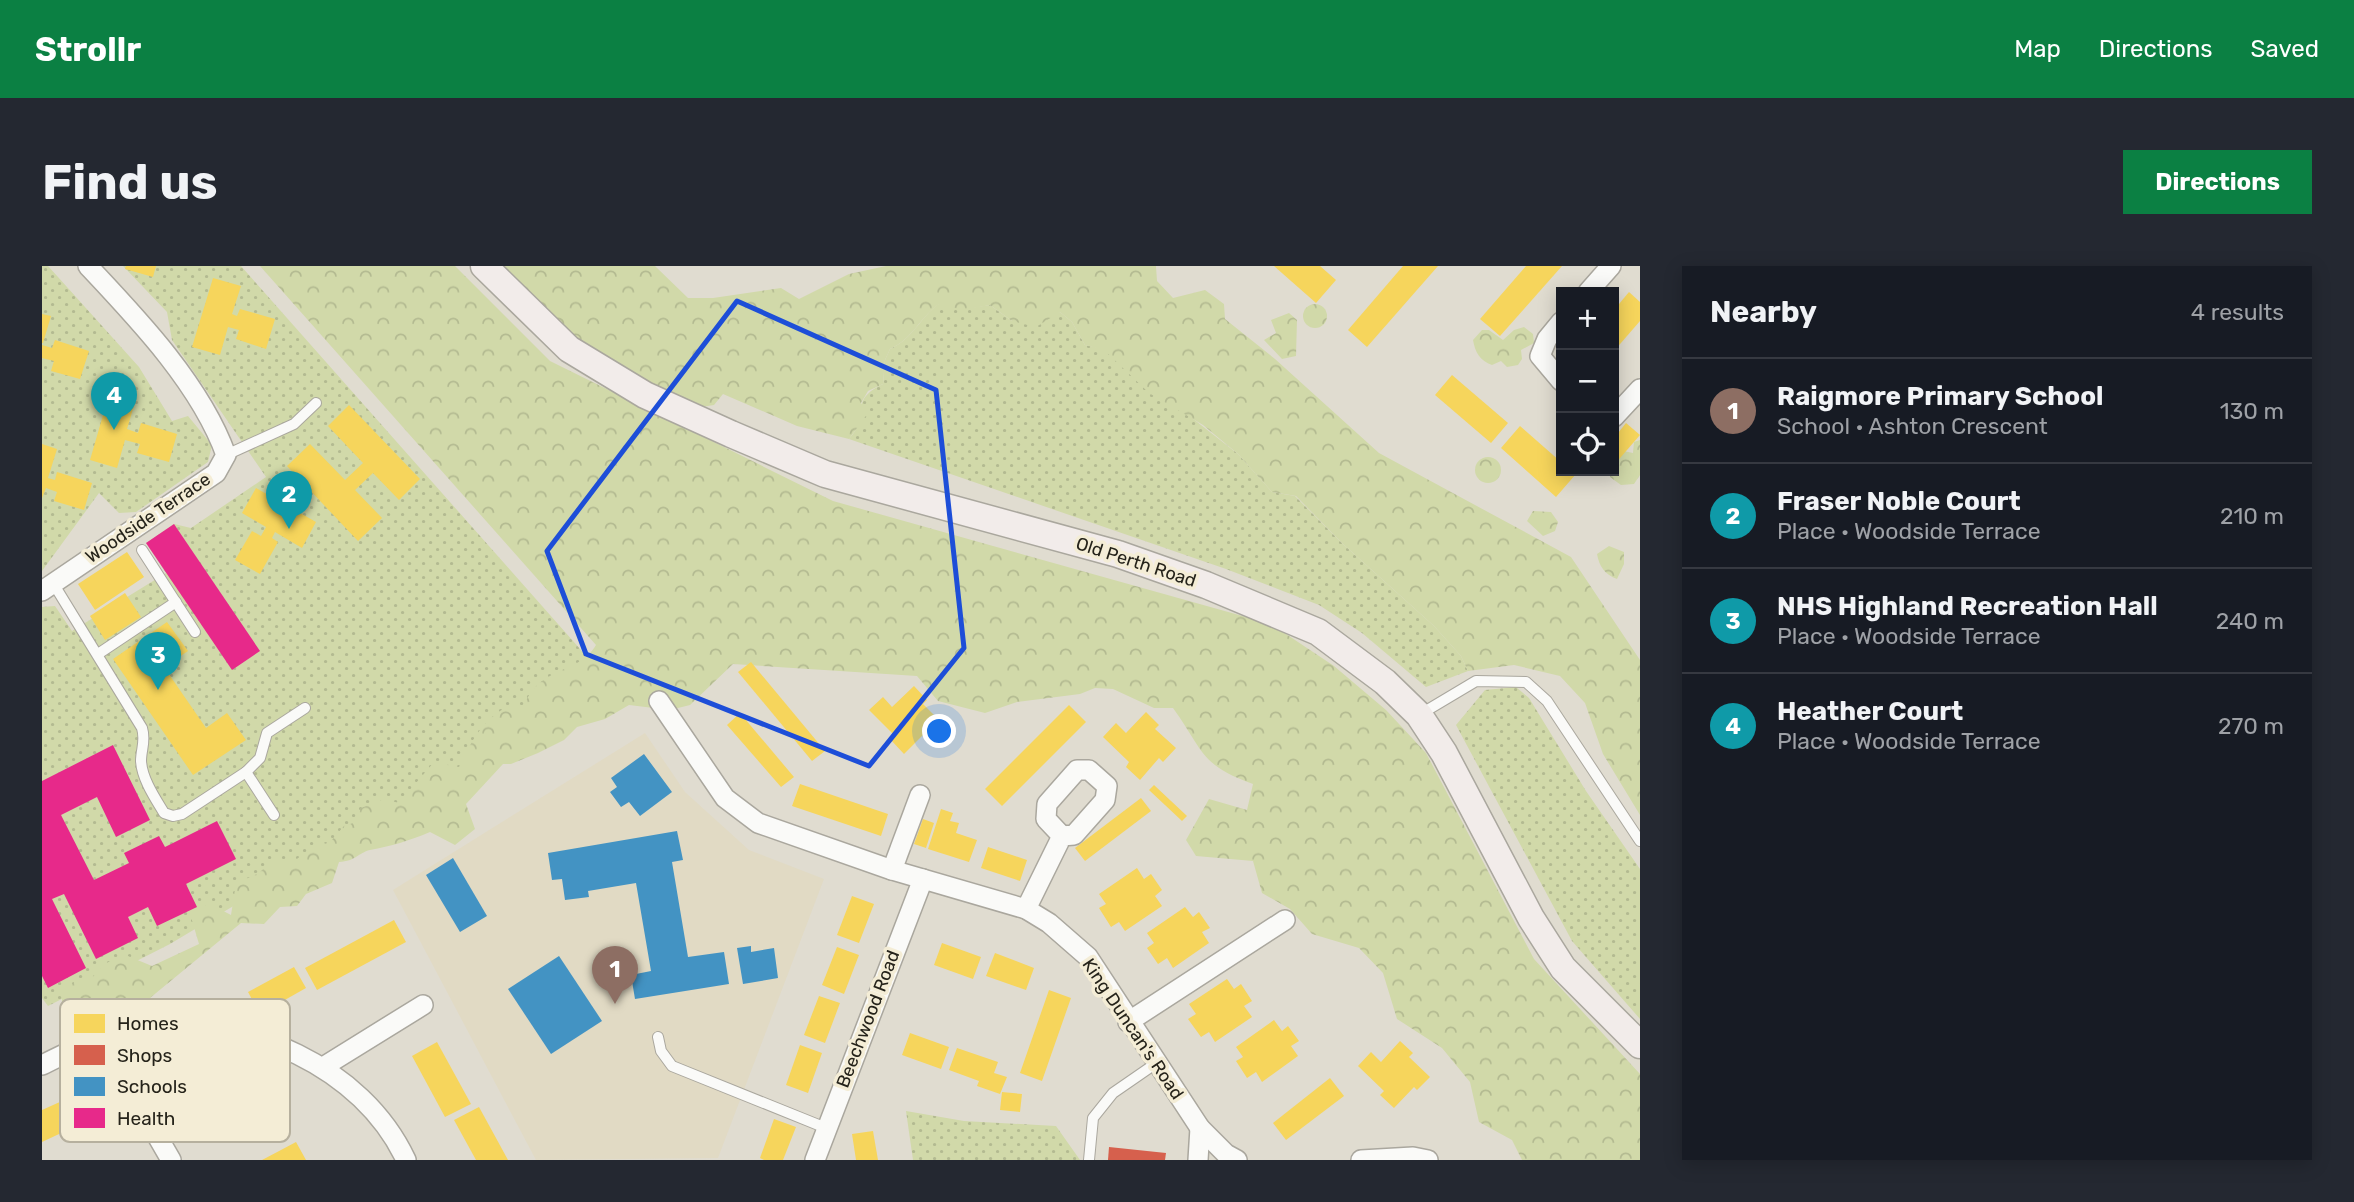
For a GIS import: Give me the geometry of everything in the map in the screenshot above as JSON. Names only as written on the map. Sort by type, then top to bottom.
[{"type":"main road","name":"Old Perth Road","points":[[484,266],[569,349],[645,395],[825,474],[1118,554],[1206,584],[1318,632],[1385,682],[1419,715],[1444,753],[1531,918],[1563,968],[1640,1045]]},
{"type":"street","points":[[88,266],[150,331],[217,429],[226,455]]},
{"type":"street","points":[[1592,287],[1611,266]]},
{"type":"street","points":[[1556,328],[1547,339],[1540,356],[1556,375]]},
{"type":"street","points":[[1617,413],[1640,389]]},
{"type":"street","name":"Woodside Terrace","points":[[48,587],[216,473],[226,455]]},
{"type":"street","name":"King Duncan's Road","points":[[659,701],[725,798],[758,823],[892,870],[1027,909],[1049,923],[1088,957],[1155,1065],[1200,1128],[1237,1160]]},
{"type":"street","points":[[892,870],[920,794]]},
{"type":"street","points":[[1027,909],[1062,836]]},
{"type":"street","name":"Beechwood Road","points":[[816,1160],[923,879]]},
{"type":"street","points":[[1128,1022],[1285,920]]},
{"type":"street","points":[[323,1067],[423,1005]]},
{"type":"street","points":[[290,1050],[323,1067],[341,1081],[384,1124],[406,1160]]},
{"type":"street","points":[[42,1065],[60,1056]]},
{"type":"street","points":[[1198,1160],[1200,1128]]},
{"type":"street","points":[[161,1142],[171,1160]]},
{"type":"street","points":[[1362,1160],[1404,1157],[1428,1160]]},
{"type":"lane","points":[[226,455],[294,424],[316,403]]},
{"type":"lane","points":[[142,550],[195,632]]},
{"type":"lane","points":[[48,587],[98,654],[142,728],[146,739],[141,759],[143,772],[164,813],[173,816],[183,814],[246,772],[260,758],[267,733],[305,708]]},
{"type":"lane","points":[[98,654],[176,602]]},
{"type":"lane","points":[[1419,715],[1476,681],[1527,682],[1547,701],[1640,841]]},
{"type":"lane","points":[[246,772],[274,815]]},
{"type":"lane","points":[[658,1037],[661,1051],[672,1066],[826,1128]]},
{"type":"lane","points":[[1089,1160],[1093,1118],[1113,1093],[1155,1065]]},
{"type":"highlighted area","points":[[737,301],[936,390],[964,648],[869,766],[586,654],[547,551]]},
{"type":"shaded area","points":[[645,733],[685,792],[749,850],[824,879],[718,1158],[536,1160],[393,890]]},
{"type":"green space","points":[[42,266],[48,266],[139,367],[172,421],[188,416],[212,445],[208,462],[136,512],[119,513],[99,493],[42,571]]},
{"type":"green space","points":[[123,266],[241,266],[604,676],[385,822],[267,886],[170,944],[48,1006],[42,998],[42,607],[55,606],[72,631],[166,573],[146,543],[174,524],[191,528],[266,477],[172,340],[167,312]]},
{"type":"green space","points":[[260,266],[455,266],[550,361],[833,501],[1271,624],[1334,666],[1386,710],[1426,753],[1534,959],[1640,1074],[1640,1160],[1522,1160],[1512,1140],[1479,1122],[1470,1082],[1442,1048],[1397,1019],[1383,973],[1359,948],[1312,934],[1290,909],[1262,893],[1253,861],[1196,856],[1186,840],[1209,799],[1247,810],[1253,784],[1235,777],[1212,762],[1197,745],[1173,708],[1154,708],[1113,689],[1095,688],[1080,694],[1017,702],[985,713],[938,701],[917,676],[733,664],[690,705],[670,710],[629,705],[605,719],[577,727],[564,740],[538,753],[511,764],[503,764],[466,804],[475,829],[455,845],[430,832],[339,862],[332,883],[306,894],[297,906],[280,907],[264,924],[241,923],[150,998],[62,999],[62,991],[77,980],[91,979],[103,965],[123,954],[152,966],[199,944],[191,917],[208,903],[231,915],[236,883],[257,874],[271,863],[293,862],[315,845],[330,842],[344,826],[356,822],[361,808],[384,799],[399,803],[434,762],[459,767],[474,739],[493,716],[511,705],[523,709],[538,684],[579,662],[596,645]]},
{"type":"green space","points":[[492,266],[655,266],[688,298],[713,298],[781,288],[799,299],[849,274],[886,266],[1156,266],[1157,281],[1173,298],[1205,290],[1224,304],[1225,319],[1275,359],[1379,453],[1571,557],[1640,660],[1640,815],[1603,754],[1585,703],[1560,676],[1514,665],[1468,671],[1461,656],[1434,626],[1343,544],[1296,496],[1272,492],[1238,454],[1203,425],[1149,393],[1104,350],[1085,345],[1072,322],[1060,312],[1036,327],[1012,321],[990,305],[963,310],[939,304],[911,334],[890,349],[885,360],[883,384],[868,391],[861,403],[868,413],[849,439],[797,426],[723,394],[714,405],[683,410],[622,382]]},
{"type":"green space","points":[[940,303],[963,309],[990,305],[1012,321],[1060,312],[1072,322],[1085,345],[1104,349],[1238,454],[1272,492],[1295,496],[1343,544],[1434,626],[1461,656],[1468,671],[1426,687],[1362,633],[1319,605],[1226,569],[849,439],[859,423],[862,403],[872,390],[883,384],[885,360],[890,349],[911,334]]},
{"type":"green space","points":[[1315,304],[1324,307],[1327,316],[1324,325],[1315,328],[1306,325],[1303,316],[1306,307]]},
{"type":"green space","points":[[1289,313],[1297,320],[1296,356],[1282,359],[1264,340],[1276,333],[1271,320]]},
{"type":"green space","points":[[1524,327],[1533,334],[1534,343],[1521,350],[1522,359],[1518,365],[1507,367],[1501,361],[1492,365],[1484,361],[1477,352],[1473,340],[1482,330],[1489,330],[1503,340],[1514,330]]},
{"type":"green space","points":[[1640,440],[1640,475],[1634,484],[1621,485],[1610,476],[1619,476],[1619,450],[1633,453],[1634,442]]},
{"type":"green space","points":[[1488,457],[1497,461],[1501,470],[1497,479],[1488,483],[1479,479],[1475,470],[1479,461]]},
{"type":"green space","points":[[1533,511],[1551,512],[1558,522],[1555,531],[1543,536],[1527,521]]},
{"type":"green space","points":[[1609,546],[1624,552],[1624,564],[1617,579],[1601,566],[1597,554]]},
{"type":"green space","points":[[1516,687],[1529,698],[1586,791],[1640,869],[1640,1019],[1572,941],[1456,725],[1485,690]]},
{"type":"green space","points":[[906,1111],[964,1121],[1056,1126],[1080,1160],[913,1160]]},
{"type":"building: Homes","points":[[126,266],[156,266],[153,277],[125,269]]},
{"type":"building: Homes","points":[[1274,266],[1320,266],[1336,280],[1316,303]]},
{"type":"building: Homes","points":[[1403,266],[1438,266],[1367,347],[1348,330]]},
{"type":"building: Homes","points":[[1526,266],[1562,266],[1500,336],[1480,319]]},
{"type":"building: Homes","points":[[213,278],[241,286],[232,314],[237,316],[240,309],[275,319],[266,349],[236,339],[239,330],[228,327],[220,355],[192,347]]},
{"type":"building: Homes","points":[[1629,292],[1640,302],[1640,321],[1619,345],[1619,304]]},
{"type":"building: Homes","points":[[42,314],[51,316],[43,343],[42,343]]},
{"type":"building: Homes","points":[[55,340],[89,351],[80,379],[51,371],[54,361],[42,358],[42,345],[52,348]]},
{"type":"building: Homes","points":[[1452,375],[1508,423],[1491,443],[1435,395]]},
{"type":"building: Homes","points":[[110,391],[136,399],[127,429],[138,433],[141,423],[177,434],[169,462],[137,453],[140,444],[125,440],[117,468],[90,460]]},
{"type":"building: Homes","points":[[349,405],[420,479],[399,500],[373,473],[355,490],[382,518],[358,541],[287,466],[310,444],[345,480],[363,463],[328,426]]},
{"type":"building: Homes","points":[[1626,423],[1640,435],[1619,459],[1619,432]]},
{"type":"building: Homes","points":[[1520,426],[1556,458],[1556,476],[1574,476],[1556,497],[1501,448]]},
{"type":"building: Homes","points":[[42,444],[57,449],[48,478],[55,480],[57,472],[92,483],[84,510],[54,501],[57,492],[46,488],[42,498]]},
{"type":"building: Homes","points":[[256,488],[316,522],[302,548],[275,532],[272,538],[278,542],[260,574],[235,560],[252,531],[261,536],[266,527],[242,513]]},
{"type":"building: Homes","points":[[127,552],[144,577],[95,610],[78,584]]},
{"type":"building: Homes","points":[[125,593],[141,617],[105,640],[90,616]]},
{"type":"building: Homes","points":[[167,622],[188,651],[164,667],[206,728],[227,713],[246,740],[193,775],[113,659]]},
{"type":"building: Homes","points":[[751,662],[825,751],[812,761],[738,672]]},
{"type":"building: Homes","points":[[914,686],[927,700],[923,704],[943,724],[929,737],[925,733],[904,754],[890,739],[894,735],[869,710],[883,697],[892,707]]},
{"type":"building: Homes","points":[[1069,705],[1086,722],[1002,806],[985,789]]},
{"type":"building: Homes","points":[[1146,712],[1159,725],[1155,729],[1176,748],[1163,762],[1159,758],[1140,780],[1126,767],[1129,762],[1103,737],[1116,723],[1126,733]]},
{"type":"building: Homes","points":[[740,713],[794,777],[781,787],[727,725]]},
{"type":"building: Homes","points":[[800,784],[888,814],[881,836],[792,806]]},
{"type":"building: Homes","points":[[1154,785],[1187,816],[1182,821],[1149,790]]},
{"type":"building: Homes","points":[[1141,798],[1151,811],[1085,861],[1075,848]]},
{"type":"building: Homes","points":[[941,809],[953,813],[950,821],[959,823],[956,833],[977,840],[969,862],[928,849]]},
{"type":"building: Homes","points":[[923,819],[934,823],[926,848],[914,844]]},
{"type":"building: Homes","points":[[988,847],[1027,860],[1020,881],[981,868]]},
{"type":"building: Homes","points":[[1137,868],[1144,879],[1151,874],[1162,890],[1155,896],[1162,906],[1125,931],[1119,922],[1111,927],[1099,908],[1106,904],[1099,894]]},
{"type":"building: Homes","points":[[852,896],[874,904],[859,943],[837,935]]},
{"type":"building: Homes","points":[[1185,907],[1193,917],[1199,912],[1210,928],[1202,932],[1209,943],[1173,968],[1167,958],[1158,964],[1147,948],[1154,943],[1147,933]]},
{"type":"building: Homes","points":[[394,920],[406,942],[317,990],[305,968]]},
{"type":"building: Homes","points":[[942,943],[981,957],[973,979],[934,965]]},
{"type":"building: Homes","points":[[837,947],[859,955],[844,994],[822,985]]},
{"type":"building: Homes","points":[[995,953],[1034,968],[1026,990],[986,976]]},
{"type":"building: Homes","points":[[294,967],[306,988],[287,999],[252,999],[248,992]]},
{"type":"building: Homes","points":[[1227,979],[1234,989],[1241,984],[1252,1001],[1244,1006],[1252,1017],[1215,1042],[1209,1032],[1201,1037],[1188,1019],[1196,1014],[1189,1004]]},
{"type":"building: Homes","points":[[1049,990],[1071,998],[1042,1081],[1020,1073]]},
{"type":"building: Homes","points":[[819,996],[840,1003],[825,1043],[804,1035]]},
{"type":"building: Homes","points":[[1274,1020],[1282,1031],[1288,1026],[1299,1041],[1291,1046],[1298,1056],[1262,1082],[1256,1072],[1247,1078],[1236,1061],[1243,1057],[1236,1047]]},
{"type":"building: Homes","points":[[910,1033],[949,1047],[941,1069],[902,1055]]},
{"type":"building: Homes","points":[[1400,1041],[1413,1053],[1409,1057],[1430,1077],[1417,1090],[1414,1087],[1394,1108],[1380,1095],[1384,1091],[1358,1066],[1371,1052],[1381,1062]]},
{"type":"building: Homes","points":[[437,1042],[471,1104],[445,1117],[412,1056]]},
{"type":"building: Homes","points":[[800,1045],[822,1053],[808,1093],[786,1085]]},
{"type":"building: Homes","points":[[957,1048],[998,1062],[994,1073],[1007,1077],[1000,1094],[977,1086],[979,1081],[949,1070]]},
{"type":"building: Homes","points":[[1330,1078],[1344,1096],[1286,1140],[1273,1123]]},
{"type":"building: Homes","points":[[1002,1092],[1022,1094],[1020,1112],[1000,1110]]},
{"type":"building: Homes","points":[[60,1102],[60,1134],[42,1142],[42,1110]]},
{"type":"building: Homes","points":[[479,1107],[508,1160],[476,1160],[454,1120]]},
{"type":"building: Homes","points":[[774,1119],[796,1127],[783,1160],[764,1160],[760,1158]]},
{"type":"building: Homes","points":[[873,1131],[878,1160],[856,1160],[852,1134]]},
{"type":"building: Homes","points":[[296,1142],[306,1160],[262,1160],[281,1150]]},
{"type":"building: Shops","points":[[1109,1147],[1166,1153],[1165,1160],[1108,1160]]},
{"type":"building: Schools","points":[[644,754],[672,792],[640,816],[629,802],[621,807],[610,792],[617,787],[611,778]]},
{"type":"building: Schools","points":[[677,831],[683,860],[672,862],[688,957],[724,952],[729,984],[635,999],[631,975],[651,971],[636,883],[588,891],[589,897],[565,900],[562,879],[552,880],[548,853]]},
{"type":"building: Schools","points":[[453,858],[487,916],[460,932],[426,875]]},
{"type":"building: Schools","points":[[751,946],[751,952],[774,948],[778,978],[743,984],[737,948]]},
{"type":"building: Schools","points":[[559,956],[602,1021],[551,1054],[508,989]]},
{"type":"building: Health","points":[[174,524],[260,651],[232,670],[146,543]]},
{"type":"building: Health","points":[[113,745],[150,820],[116,837],[97,797],[61,815],[94,880],[129,863],[124,853],[159,836],[165,847],[217,821],[236,859],[186,884],[197,907],[157,926],[148,907],[128,917],[138,938],[96,959],[64,894],[52,899],[86,968],[48,988],[42,976],[42,781]]},
{"type":"place","name":"Heather Court","points":[[114,430]]},
{"type":"place","name":"Fraser Noble Court","points":[[289,529]]},
{"type":"place","name":"NHS Highland Recreation Hall","points":[[158,690]]},
{"type":"place","name":"Raigmore Primary School","points":[[615,1004]]}]
